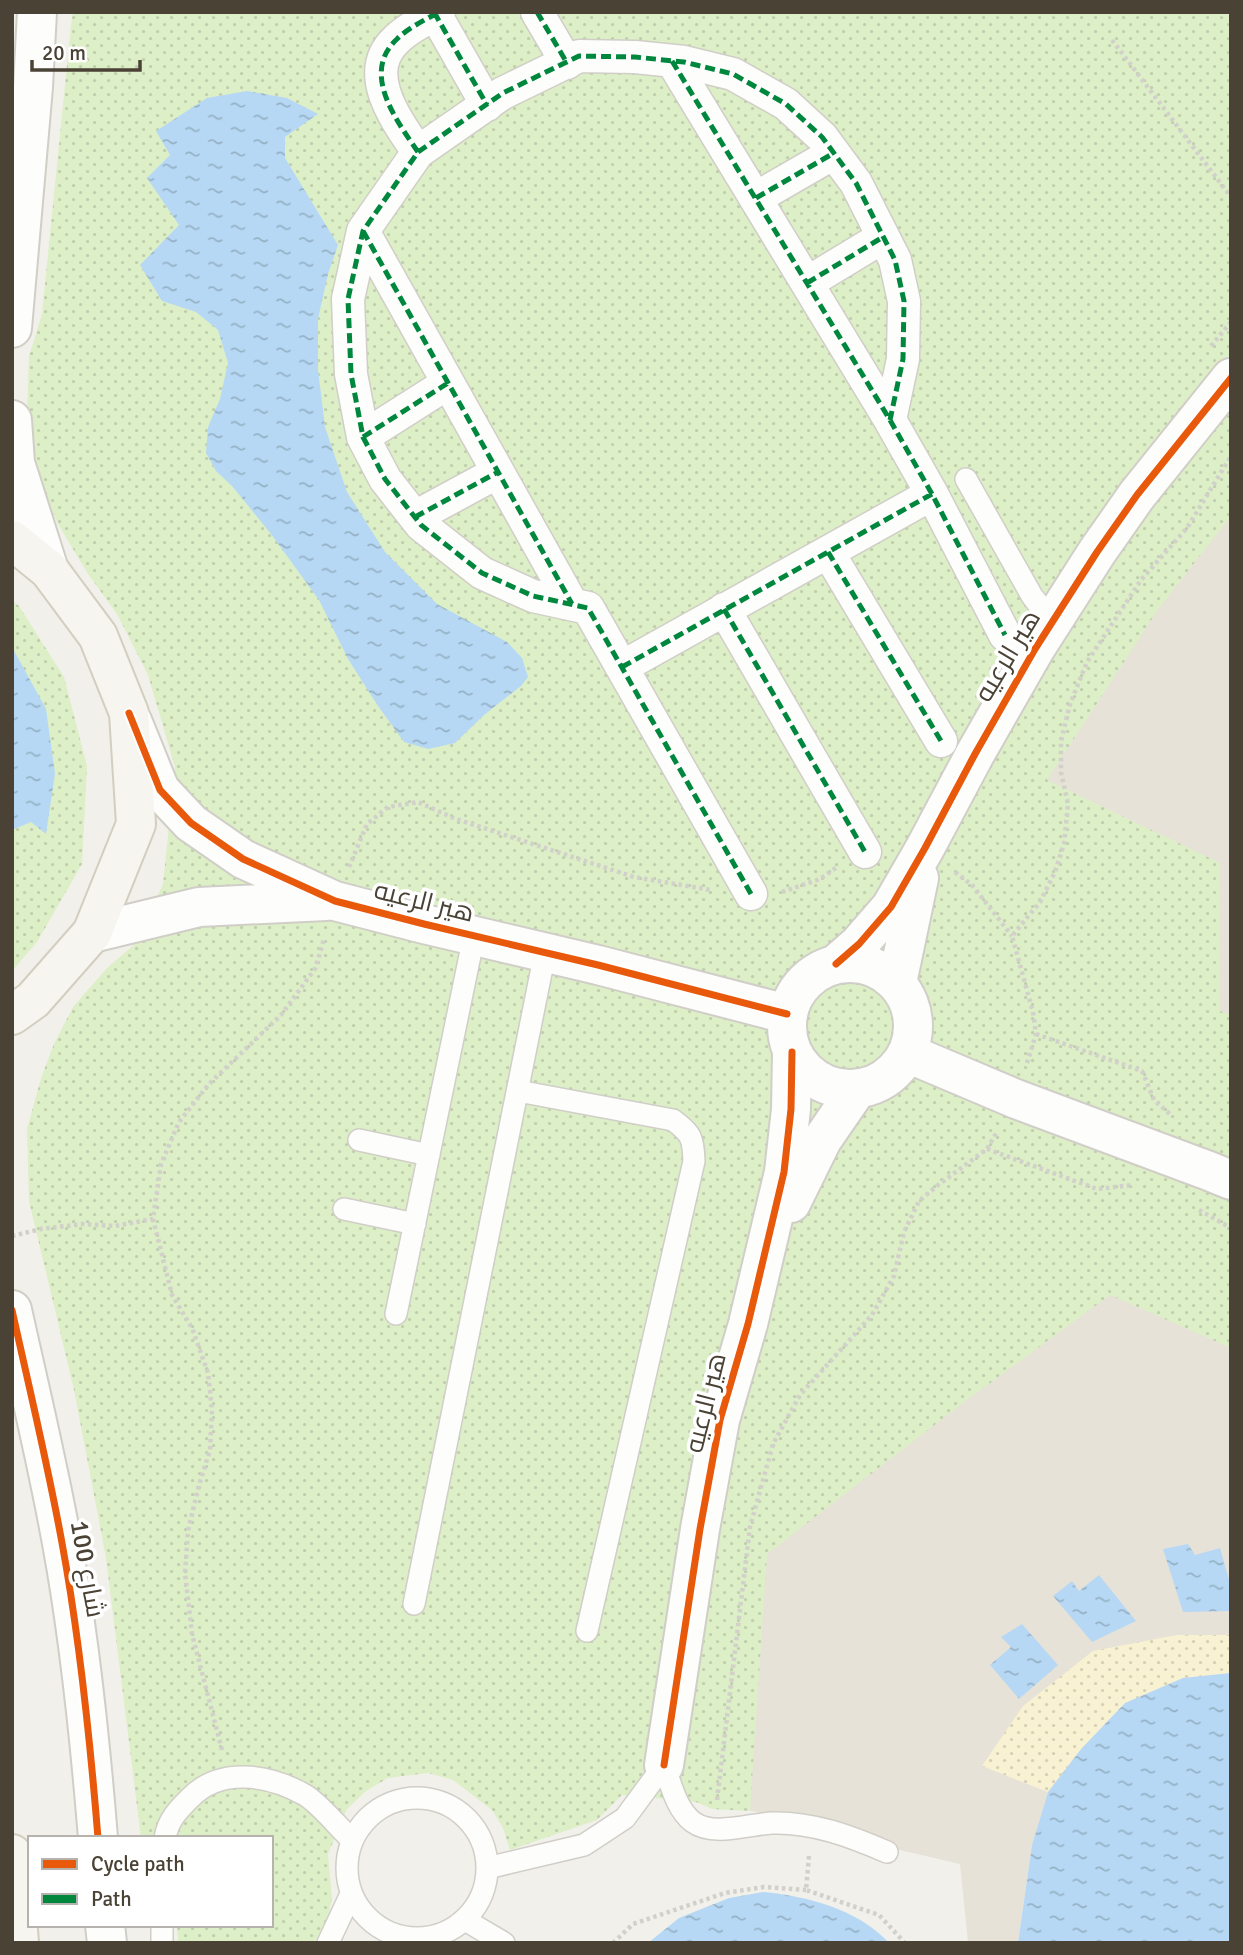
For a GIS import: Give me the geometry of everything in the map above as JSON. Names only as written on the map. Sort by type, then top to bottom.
[{"type":"main road","points":[[12,540],[49,570],[98,636],[129,713],[136,824],[92,933],[23,1008]]},
{"type":"main road","points":[[12,1854],[19,1943]]},
{"type":"street","points":[[12,328],[37,12]]},
{"type":"street","points":[[537,12],[567,63]]},
{"type":"street","points":[[418,152],[397,121],[384,92],[380,75],[388,49],[398,37],[436,13],[487,105]]},
{"type":"street","points":[[751,894],[589,608],[533,596],[482,573],[421,525],[385,479],[363,437],[351,374],[348,299],[363,231],[418,152],[503,93],[579,56],[635,57],[684,62],[733,74],[786,104],[822,137],[856,183],[895,260],[904,300],[903,359],[890,420]]},
{"type":"street","points":[[672,61],[890,420],[1006,635]]},
{"type":"street","points":[[756,198],[834,153]]},
{"type":"street","points":[[363,231],[572,604]]},
{"type":"street","points":[[807,283],[883,237]]},
{"type":"street","name":"هير الرعيه","points":[[836,964],[859,944],[891,907],[1035,649],[1097,552],[1137,495],[1231,378]]},
{"type":"street","points":[[363,437],[448,383]]},
{"type":"street","points":[[12,420],[15,463],[49,570]]},
{"type":"street","points":[[415,517],[498,472]]},
{"type":"street","points":[[622,667],[932,494]]},
{"type":"street","points":[[828,552],[940,741]]},
{"type":"street","points":[[724,610],[865,852]]},
{"type":"street","name":"هير الرعيه","points":[[129,713],[160,790],[191,823],[243,859],[335,901],[787,1014]]},
{"type":"street","name":"هير الرعيه","points":[[897,984],[925,848]]},
{"type":"street","name":"هير الرعيه","points":[[92,933],[199,907],[335,901]]},
{"type":"street","points":[[852,962],[869,965],[884,972],[897,984],[907,999],[913,1035],[899,1067],[887,1078],[857,1089],[841,1089],[826,1085],[800,1066],[792,1052],[787,1034],[787,1014],[793,997],[804,982],[818,971],[836,964],[852,962]]},
{"type":"street","points":[[12,1037],[23,1008]]},
{"type":"street","name":"هير الرعيه","points":[[664,1765],[700,1529],[720,1420],[748,1324],[784,1172],[791,1109],[792,1052]]},
{"type":"street","points":[[907,1053],[1016,1099],[1231,1180]]},
{"type":"street","name":"هير الرعيه","points":[[763,1254],[794,1199],[822,1140],[857,1089]]},
{"type":"street","name":"شارع 100","points":[[12,1310],[62,1543],[91,1751],[98,1836]]},
{"type":"lane","points":[[966,479],[1032,596],[1052,622]]},
{"type":"lane","points":[[396,1314],[474,936]]},
{"type":"lane","points":[[414,1604],[545,953]]},
{"type":"lane","points":[[518,1091],[673,1121],[686,1130],[693,1140],[694,1161],[587,1631]]},
{"type":"lane","points":[[359,1140],[429,1155]]},
{"type":"lane","points":[[344,1209],[415,1224]]},
{"type":"lane","points":[[664,1765],[680,1807],[694,1823],[713,1829],[772,1824],[812,1827],[845,1834],[887,1852]]},
{"type":"lane","name":"هير الرعيه","points":[[487,1868],[584,1845],[625,1818],[664,1765]]},
{"type":"lane","points":[[166,1836],[173,1816],[200,1788],[229,1776],[270,1780],[307,1796],[352,1840]]},
{"type":"lane","points":[[415,1797],[446,1804],[460,1812],[480,1837],[487,1868],[485,1888],[477,1905],[465,1920],[447,1932],[426,1938],[404,1938],[384,1930],[365,1915],[351,1894],[346,1867],[352,1840],[370,1815],[399,1799],[415,1797]]},
{"type":"lane","points":[[328,1943],[351,1894]]},
{"type":"lane","points":[[465,1920],[504,1943]]},
{"type":"lane","points":[[364,1943],[384,1930]]},
{"type":"path","points":[[1112,40],[1231,197]]},
{"type":"path","points":[[713,1829],[750,1527],[774,1444],[800,1395],[872,1315],[894,1276],[904,1232],[919,1201],[987,1149],[1016,1099],[1036,1034],[1033,1012],[1012,936],[1040,902],[1055,872],[1064,844],[1068,804],[1061,772],[1061,741],[1070,704],[1087,662],[1141,580],[1187,528],[1231,456]]},
{"type":"path","points":[[1036,1034],[1142,1071],[1154,1100],[1172,1116],[1181,1119]]},
{"type":"path","points":[[987,1149],[1097,1189],[1134,1185],[1144,1187]]},
{"type":"path","points":[[1189,1205],[1231,1228]]},
{"type":"path","points":[[12,1236],[41,1229],[83,1224],[115,1226],[153,1219]]},
{"type":"path","points":[[806,1890],[812,1827]]},
{"type":"path","points":[[613,1943],[633,1924],[725,1894],[764,1887],[806,1890],[879,1915],[905,1943]]},
{"type":"shaded area","points":[[1231,416],[1231,1673],[1183,1678],[1082,1749],[1048,1792],[1032,1845],[1018,1943],[968,1943],[960,1864],[621,1776],[734,1224]]},
{"type":"sand","points":[[1177,1635],[1231,1635],[1231,1673],[1183,1678],[1082,1748],[1048,1792],[982,1766],[1023,1706],[1093,1651]]},
{"type":"green space","points":[[73,12],[1231,12],[1231,516],[1159,608],[1047,780],[1220,863],[1220,1011],[1231,1015],[1231,1348],[1110,1295],[963,1403],[767,1554],[750,1811],[712,1809],[696,1802],[622,1795],[597,1820],[510,1850],[503,1828],[492,1810],[453,1780],[428,1773],[388,1778],[366,1791],[347,1809],[328,1854],[332,1898],[328,1917],[313,1943],[178,1943],[177,1927],[273,1927],[273,1836],[141,1836],[106,1558],[74,1390],[29,1201],[27,1129],[41,1078],[54,1044],[73,1007],[107,968],[136,943],[163,884],[175,767],[148,675],[117,614],[88,574],[58,524],[28,453],[29,356],[42,314]]},
{"type":"green space","points":[[12,601],[19,606],[64,677],[87,766],[82,864],[37,942],[12,971]]},
{"type":"water","points":[[247,91],[287,98],[318,114],[285,137],[285,158],[338,245],[318,319],[318,370],[325,427],[347,492],[385,552],[437,604],[507,642],[522,658],[528,677],[521,686],[484,715],[455,743],[428,749],[404,742],[348,659],[319,600],[271,534],[232,486],[216,471],[206,453],[208,427],[220,399],[228,363],[218,330],[196,312],[162,301],[140,265],[179,225],[147,178],[170,155],[156,131],[207,98]]},
{"type":"water","points":[[12,647],[46,709],[55,774],[46,834],[31,822],[12,830]]},
{"type":"water","points":[[1188,1544],[1195,1555],[1220,1548],[1231,1587],[1231,1611],[1183,1612],[1163,1549]]},
{"type":"water","points":[[1099,1575],[1136,1621],[1092,1642],[1053,1596],[1072,1581],[1079,1591]]},
{"type":"water","points":[[1022,1624],[1058,1665],[1019,1699],[990,1665],[1011,1647],[1001,1637]]},
{"type":"water","points":[[1231,1673],[1231,1943],[1018,1943],[1032,1845],[1048,1792],[1082,1748],[1125,1703],[1183,1678]]},
{"type":"water","points":[[763,1892],[831,1906],[862,1921],[889,1943],[648,1943],[679,1918],[729,1898]]},
{"type":"marked path","points":[[434,12],[487,105]]},
{"type":"marked path","points":[[418,152],[392,112],[382,82],[382,67],[386,52],[397,39],[439,12]]},
{"type":"marked path","points":[[537,12],[567,63]]},
{"type":"marked path","points":[[751,894],[588,608],[533,596],[482,573],[421,525],[385,479],[363,437],[351,374],[348,299],[363,231],[418,152],[503,93],[579,56],[635,57],[684,62],[733,74],[786,104],[822,137],[856,183],[895,260],[904,301],[903,359],[890,420]]},
{"type":"marked path","points":[[672,61],[890,420],[932,494],[1005,635]]},
{"type":"marked path","points":[[756,198],[834,153]]},
{"type":"marked path","points":[[363,231],[572,604]]},
{"type":"marked path","points":[[807,283],[883,237]]},
{"type":"marked path","points":[[363,437],[448,383]]},
{"type":"marked path","points":[[415,517],[498,472]]},
{"type":"marked path","points":[[622,667],[932,494]]},
{"type":"marked path","points":[[828,552],[941,741]]},
{"type":"marked path","points":[[724,609],[865,852]]},
{"type":"cycle path","points":[[836,964],[859,944],[891,907],[1035,649],[1097,552],[1137,495],[1231,378]]},
{"type":"cycle path","points":[[129,713],[160,790],[191,823],[243,859],[335,901],[787,1014]]},
{"type":"cycle path","points":[[664,1765],[700,1529],[720,1420],[748,1324],[784,1172],[791,1109],[792,1052]]},
{"type":"cycle path","points":[[12,1310],[51,1485],[68,1579],[84,1690],[98,1836]]}]
